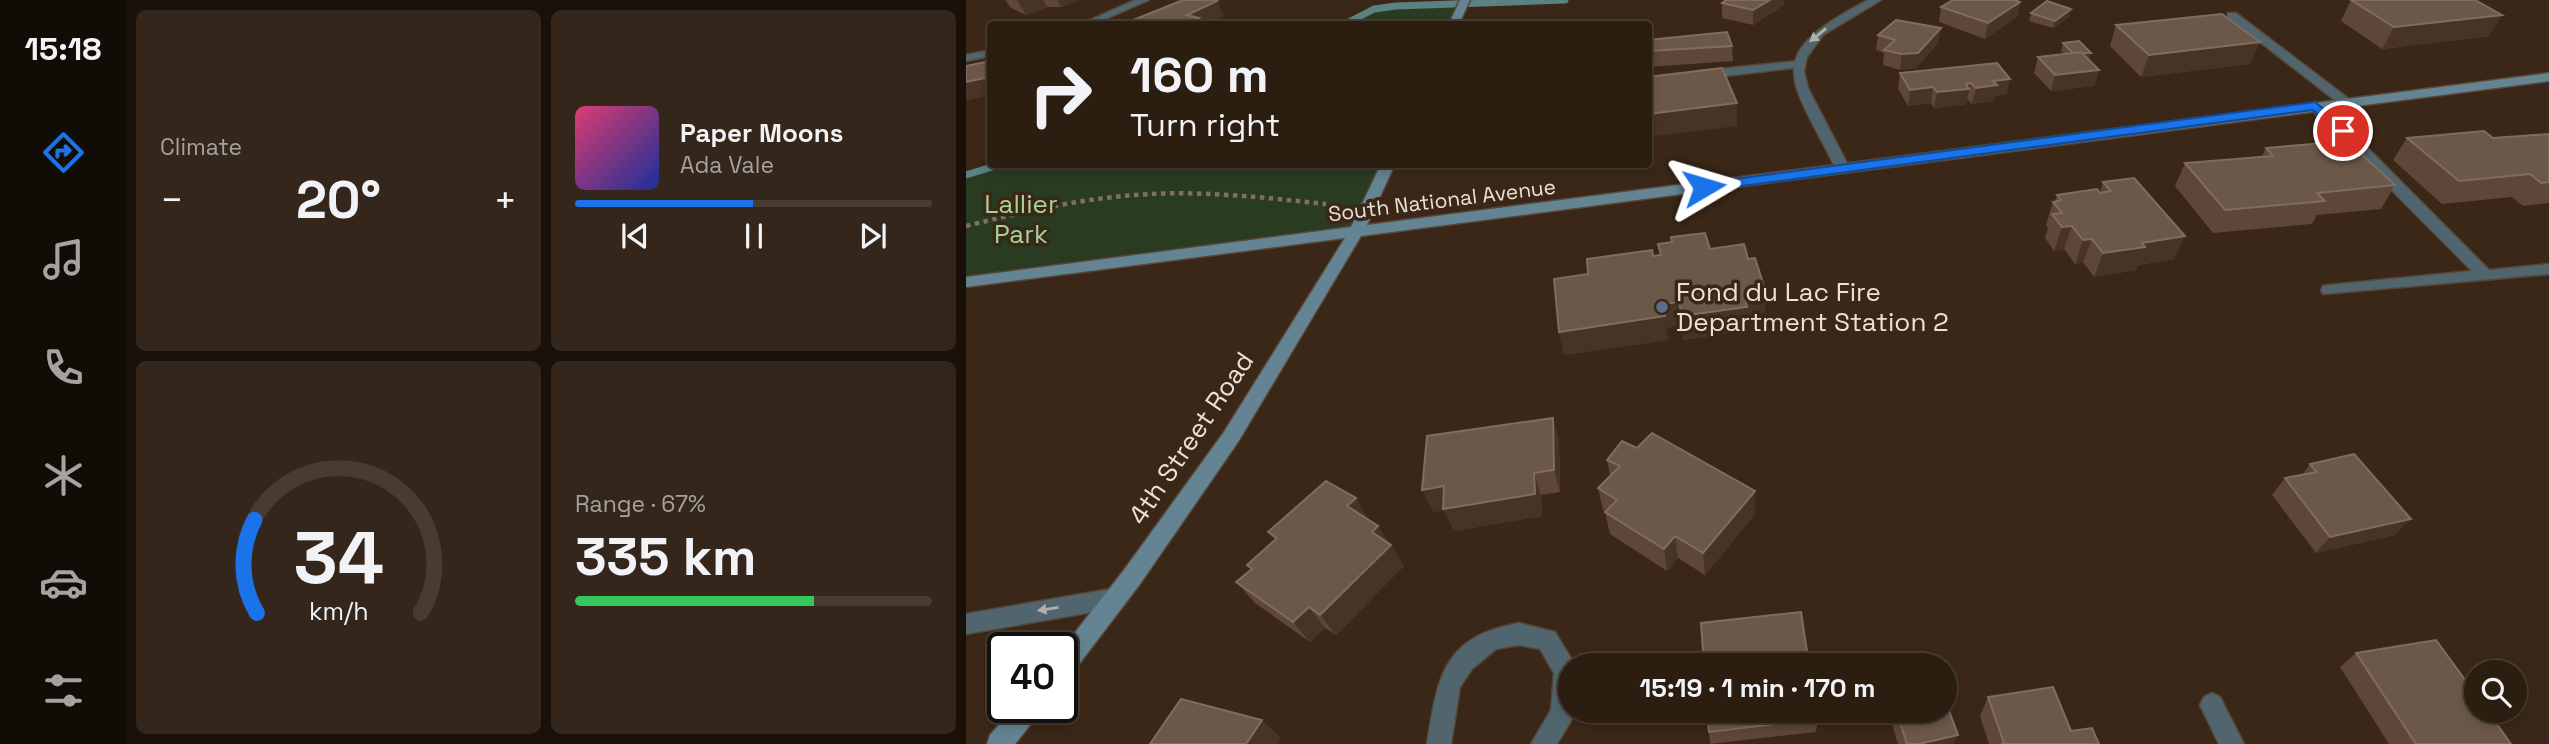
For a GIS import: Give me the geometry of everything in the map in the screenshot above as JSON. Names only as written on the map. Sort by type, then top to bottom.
[{"type":"street","points":[[1093,21],[1144,0]]},
{"type":"street","points":[[1456,20],[1465,0]]},
{"type":"street","points":[[1843,169],[1802,88],[1798,65],[1802,50],[1817,34],[1876,0]]},
{"type":"street","points":[[2232,15],[2346,102]]},
{"type":"street","points":[[966,58],[987,54]]},
{"type":"street","points":[[1690,76],[1798,65]]},
{"type":"street","name":"South National Avenue","points":[[966,282],[2549,77]]},
{"type":"street","points":[[2315,106],[2343,131],[2484,275]]},
{"type":"street","name":"4th Street Road","points":[[1078,647],[1231,437],[1356,232],[1386,168]]},
{"type":"street","points":[[2329,290],[2549,269]]},
{"type":"street","points":[[966,624],[1116,598]]},
{"type":"street","points":[[1439,744],[1448,683],[1464,661],[1492,639],[1519,634],[1547,640],[1566,671],[1563,714],[1543,744]]},
{"type":"street","points":[[2212,705],[2232,744]]},
{"type":"street","points":[[999,744],[1017,723]]},
{"type":"path","points":[[966,226],[1043,207],[1116,197],[1176,193],[1326,204]]},
{"type":"green space","points":[[1416,3],[1464,3],[1455,21],[1351,21],[1373,9]]},
{"type":"green space","name":"Lallier Park","points":[[989,168],[1387,168],[1356,232],[966,282],[966,175]]},
{"type":"building","points":[[1183,0],[1217,1],[1187,15],[1199,18],[1192,21],[1133,20]]},
{"type":"building","points":[[1726,0],[1770,0],[1753,10],[1722,3]]},
{"type":"building","points":[[1953,0],[2020,2],[1988,23],[1941,7]]},
{"type":"building","points":[[2351,0],[2475,0],[2502,15],[2394,27]]},
{"type":"building","points":[[2047,1],[2071,9],[2055,21],[2031,13]]},
{"type":"building","points":[[2222,14],[2260,42],[2149,55],[2116,25]]},
{"type":"building","points":[[1896,20],[1941,28],[1918,53],[1902,54],[1884,50],[1895,40],[1878,35]]},
{"type":"building","points":[[1727,32],[1732,46],[1652,51],[1652,40]]},
{"type":"building","points":[[2079,41],[2091,53],[2073,53],[2063,43]]},
{"type":"building","points":[[2081,52],[2099,70],[2055,75],[2038,57]]},
{"type":"building","points":[[987,62],[987,78],[966,82],[966,66]]},
{"type":"building","points":[[1997,63],[2010,79],[1993,81],[1997,85],[1976,88],[1971,83],[1966,84],[1969,89],[1937,92],[1933,87],[1910,90],[1900,73]]},
{"type":"building","points":[[1722,68],[1737,103],[1652,114],[1652,77]]},
{"type":"building","points":[[2484,131],[2493,138],[2549,134],[2549,182],[2541,183],[2530,174],[2459,181],[2407,138]]},
{"type":"building","points":[[2347,141],[2395,185],[2317,193],[2325,201],[2225,210],[2185,163],[2273,156],[2266,148]]},
{"type":"building","points":[[2134,178],[2185,236],[2142,243],[2145,247],[2103,253],[2092,239],[2083,240],[2072,226],[2062,227],[2052,214],[2062,213],[2053,202],[2061,200],[2057,195],[2097,189],[2100,193],[2111,191],[2103,182]]},
{"type":"building","name":"Fond du Lac Fire Department Station 2","points":[[1705,233],[1710,249],[1744,244],[1748,259],[1755,258],[1765,289],[1743,292],[1747,307],[1682,316],[1679,302],[1662,304],[1665,316],[1559,332],[1554,279],[1588,274],[1587,259],[1652,250],[1653,256],[1661,255],[1658,244],[1672,242],[1671,237]]},
{"type":"building","points":[[1553,418],[1554,470],[1534,473],[1535,494],[1443,509],[1444,486],[1422,490],[1427,436]]},
{"type":"building","points":[[1652,433],[1755,491],[1703,553],[1675,536],[1664,549],[1605,512],[1617,500],[1598,488],[1620,466],[1607,460],[1622,441],[1637,448]]},
{"type":"building","points":[[2354,454],[2411,519],[2330,537],[2285,478],[2317,472],[2310,464]]},
{"type":"building","points":[[1326,481],[1356,498],[1347,506],[1378,526],[1372,532],[1391,545],[1320,615],[1309,607],[1293,622],[1236,582],[1252,569],[1247,565],[1277,538],[1268,532]]},
{"type":"building","points":[[1801,612],[1807,653],[1703,653],[1701,623]]},
{"type":"building","points":[[2436,640],[2464,678],[2464,723],[2496,723],[2511,744],[2416,744],[2356,653]]},
{"type":"building","points":[[2053,687],[2071,731],[2092,728],[2099,744],[2001,744],[2004,743],[1988,697]]},
{"type":"building","points":[[1181,699],[1262,720],[1246,744],[1150,744]]},
{"type":"building","points":[[1708,723],[1784,723],[1709,732]]},
{"type":"building","points":[[1900,723],[1954,723],[1958,735],[1919,744],[1907,744]]},
{"type":"waterway","points":[[1351,21],[1374,9],[1396,6],[1565,0]]},
{"type":"waterway","points":[[966,175],[989,168]]},
{"type":"place","name":"Fond du Lac Fire Department Station 2","points":[[1662,307]]},
{"type":"route","points":[[1704,187],[2315,106],[2343,131]]}]
